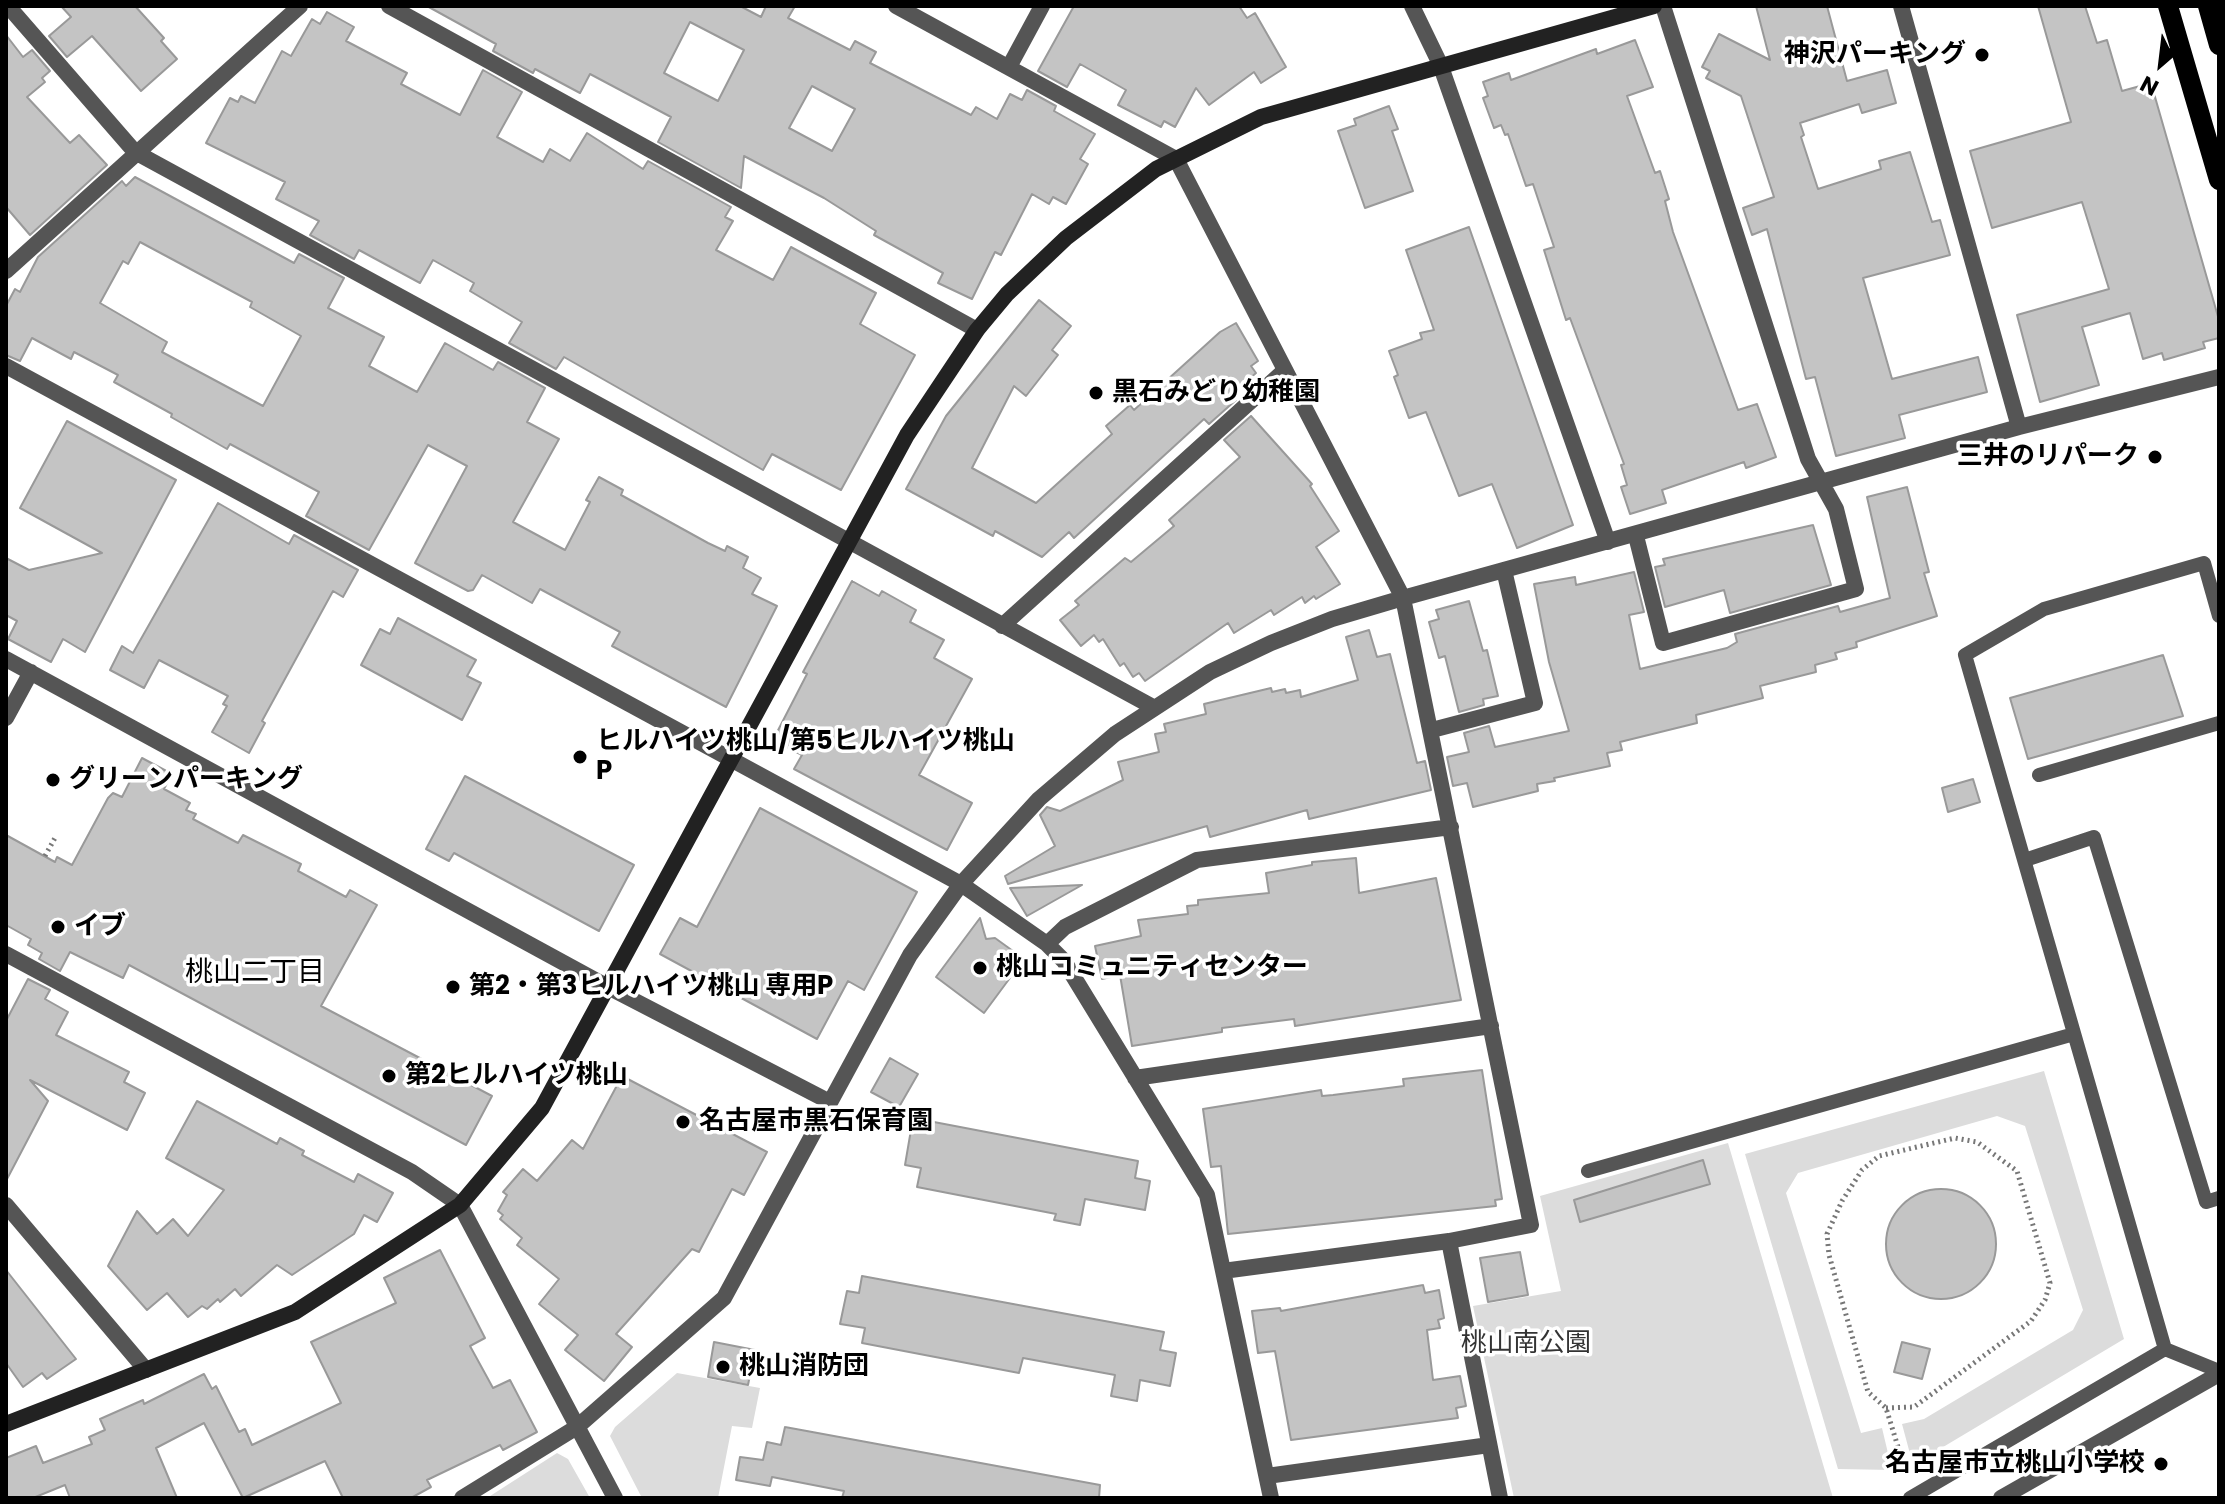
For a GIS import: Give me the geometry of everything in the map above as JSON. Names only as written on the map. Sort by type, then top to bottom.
[{"type":"main road","points":[[2168,6],[2219,180]]},
{"type":"main road","points":[[2211,7],[2219,45]]},
{"type":"street","points":[[8,6],[135,152],[1153,707]]},
{"type":"street","points":[[6,271],[300,6]]},
{"type":"street","points":[[389,6],[977,330]]},
{"type":"street","points":[[896,6],[1176,159],[1283,372],[1403,598],[1531,1225],[1449,1241],[1223,1271]]},
{"type":"street","points":[[1009,67],[1042,6]]},
{"type":"street","points":[[1412,6],[1440,64],[1608,542]]},
{"type":"street","points":[[6,1424],[295,1312],[460,1205],[542,1108],[907,435],[977,330],[1007,294],[1066,238],[1156,169],[1261,117],[1654,6]]},
{"type":"street","points":[[1636,536],[1663,643],[1856,589],[1836,509],[1808,459],[1663,6]]},
{"type":"street","points":[[1901,6],[2019,427]]},
{"type":"street","points":[[6,366],[961,884],[1047,944],[1064,961],[1207,1195],[1271,1498]]},
{"type":"street","points":[[1002,626],[1283,372]]},
{"type":"street","points":[[462,1498],[577,1427],[724,1298],[910,955],[961,884],[1039,799],[1115,734],[1153,707],[1210,672],[1332,619],[2019,427],[2219,377]]},
{"type":"street","points":[[1432,730],[1535,703],[1504,570]]},
{"type":"street","points":[[6,659],[608,987],[830,1102]]},
{"type":"street","points":[[6,718],[31,672]]},
{"type":"street","points":[[1047,944],[1065,927],[1197,860],[1451,827]]},
{"type":"street","points":[[6,954],[412,1172],[460,1205],[615,1498]]},
{"type":"street","points":[[1135,1078],[1491,1026]]},
{"type":"street","points":[[6,1205],[146,1370]]},
{"type":"street","points":[[1449,1241],[1500,1498]]},
{"type":"street","points":[[2001,1498],[2219,1373]]},
{"type":"street","points":[[1267,1476],[1489,1445]]},
{"type":"lane","points":[[2219,616],[2204,563],[2044,609],[1965,655],[2165,1349],[2219,1373]]},
{"type":"lane","points":[[2039,775],[2219,723]]},
{"type":"lane","points":[[2025,860],[2094,837],[2206,1202],[2219,1198]]},
{"type":"lane","points":[[1588,1171],[2074,1034]]},
{"type":"lane","points":[[1911,1497],[2165,1349]]},
{"type":"path","points":[[45,856],[56,836]]},
{"type":"path","points":[[1886,1408],[1914,1407],[2031,1321],[2045,1300],[2050,1283],[2017,1171],[1977,1142],[1955,1138],[1879,1156],[1862,1170],[1833,1216],[1827,1234],[1829,1255],[1868,1392],[1886,1408],[1911,1497]]},
{"type":"green space","points":[[2044,1071],[2124,1339],[1913,1465],[1902,1424],[1924,1419],[2073,1330],[2083,1310],[2025,1126],[1997,1116],[1798,1173],[1786,1193],[1861,1433],[1882,1428],[1892,1470],[1838,1469],[1745,1154]]},
{"type":"green space","name":"桃山南公園","points":[[1728,1143],[1833,1498],[1514,1498],[1473,1306],[1561,1291],[1540,1196]]},
{"type":"green space","points":[[677,1373],[760,1388],[752,1428],[732,1426],[718,1498],[642,1498],[610,1436],[615,1427]]},
{"type":"green space","points":[[557,1453],[568,1459],[590,1498],[487,1498]]},
{"type":"building","points":[[61,6],[135,6],[164,38],[161,41],[177,59],[141,91],[92,36],[67,57],[49,36],[71,17]]},
{"type":"building","points":[[427,6],[740,6],[761,17],[766,6],[795,6],[788,18],[850,50],[855,41],[876,52],[870,63],[971,115],[976,107],[997,119],[1010,94],[1022,100],[1027,90],[1056,106],[1054,111],[1095,134],[1080,159],[1088,164],[1066,204],[1053,197],[1049,204],[1032,194],[1001,255],[995,252],[972,299],[938,283],[943,273],[874,235],[876,231],[824,198],[744,156],[741,188],[658,142],[671,117],[590,74],[580,93],[535,69],[533,73],[493,51],[496,44]],"holes":[[[690,22],[744,50],[718,101],[664,73]],[[812,86],[855,109],[832,151],[789,128]]]},
{"type":"building","points":[[1074,6],[1239,6],[1247,18],[1255,13],[1286,67],[1261,83],[1254,72],[1209,105],[1196,88],[1175,127],[1164,121],[1161,127],[1118,105],[1126,90],[1080,64],[1067,87],[1038,71]]},
{"type":"building","points":[[1756,6],[1827,6],[1847,81],[1887,70],[1896,103],[1862,113],[1859,104],[1800,123],[1804,135],[1801,137],[1818,189],[1881,169],[1879,161],[1910,152],[1932,222],[1940,220],[1950,255],[1863,278],[1892,379],[1978,357],[1987,392],[1899,415],[1905,438],[1836,456],[1815,377],[1806,379],[1767,229],[1752,235],[1743,208],[1774,197],[1741,96],[1706,78],[1710,71],[1702,67],[1719,34],[1770,60]]},
{"type":"building","points":[[2038,6],[2085,6],[2097,43],[2107,40],[2122,91],[2151,83],[2219,320],[2219,338],[2203,342],[2205,348],[2164,360],[2162,353],[2143,359],[2130,313],[2082,327],[2099,385],[2040,402],[2017,315],[2109,289],[2082,202],[1992,228],[1970,151],[2071,122]]},
{"type":"building","points":[[327,12],[354,27],[346,41],[407,73],[401,84],[460,115],[483,70],[522,92],[497,137],[543,162],[550,149],[570,161],[587,133],[643,169],[648,161],[731,207],[725,217],[733,221],[716,250],[773,280],[791,247],[876,293],[860,324],[915,355],[841,490],[772,454],[763,470],[564,357],[556,369],[509,343],[522,322],[470,291],[474,283],[433,260],[420,283],[359,250],[354,259],[310,235],[319,221],[276,199],[285,182],[206,143],[230,98],[238,102],[241,96],[255,103],[282,51],[291,56],[312,19],[320,24]]},
{"type":"building","points":[[6,35],[23,57],[32,50],[50,71],[42,78],[45,82],[27,97],[70,143],[79,135],[107,165],[30,235],[6,207]]},
{"type":"building","points":[[1635,40],[1653,87],[1627,96],[1655,173],[1660,171],[1669,199],[1665,201],[1673,232],[1738,410],[1757,404],[1776,457],[1746,468],[1744,462],[1662,490],[1666,503],[1630,514],[1621,487],[1627,485],[1621,465],[1624,464],[1570,318],[1566,320],[1544,250],[1554,247],[1533,184],[1526,186],[1508,134],[1505,135],[1501,125],[1494,128],[1483,98],[1488,96],[1483,82],[1509,73],[1511,80],[1596,49],[1597,54]]},
{"type":"building","points":[[1389,106],[1398,129],[1392,131],[1413,191],[1365,208],[1338,131],[1356,125],[1354,119]]},
{"type":"building","points":[[135,177],[294,263],[299,254],[344,278],[328,308],[384,337],[369,366],[417,392],[445,343],[493,370],[498,362],[545,388],[527,422],[559,439],[513,522],[565,550],[599,477],[623,490],[621,495],[708,543],[725,551],[727,546],[748,557],[743,568],[761,578],[752,594],[777,606],[726,707],[612,646],[620,632],[540,589],[532,603],[482,575],[473,590],[468,591],[415,563],[467,466],[428,445],[369,550],[306,516],[319,492],[230,444],[227,449],[171,417],[172,414],[114,382],[118,375],[74,352],[71,359],[32,338],[20,361],[6,355],[6,306],[15,289],[20,292],[38,257],[122,181],[126,186]],"holes":[[[140,242],[252,302],[250,307],[301,336],[263,406],[162,352],[167,342],[100,303],[123,261],[128,264]]]},
{"type":"building","points":[[1469,227],[1573,525],[1517,548],[1492,484],[1459,496],[1426,412],[1409,418],[1394,377],[1398,375],[1389,351],[1422,339],[1420,333],[1434,330],[1406,250]]},
{"type":"building","points":[[1039,300],[1071,326],[1052,350],[1058,355],[1026,396],[1014,386],[972,468],[1036,503],[1112,434],[1106,426],[1130,405],[1134,410],[1220,332],[1236,323],[1258,361],[1251,366],[1256,373],[1231,395],[1236,400],[1209,424],[1204,419],[1074,538],[1069,532],[1042,557],[995,531],[993,536],[906,489],[946,416]]},
{"type":"building","points":[[1251,416],[1312,484],[1310,486],[1339,531],[1316,547],[1340,584],[1305,603],[1302,597],[1274,615],[1271,610],[1234,633],[1228,623],[1145,681],[1139,673],[1133,677],[1124,663],[1120,666],[1103,639],[1099,642],[1094,635],[1081,646],[1060,620],[1079,605],[1075,601],[1125,558],[1131,562],[1174,526],[1169,520],[1240,457],[1224,440]]},
{"type":"building","points":[[67,421],[176,480],[85,652],[63,639],[51,662],[8,639],[17,621],[6,615],[6,558],[29,570],[102,553],[20,508]]},
{"type":"building","points":[[1907,487],[1929,572],[1924,573],[1937,616],[1856,642],[1857,647],[1835,653],[1837,659],[1815,665],[1816,672],[1760,686],[1763,698],[1696,715],[1697,723],[1620,742],[1622,750],[1607,753],[1610,766],[1554,778],[1555,781],[1537,784],[1538,791],[1473,807],[1467,783],[1453,786],[1447,757],[1469,752],[1464,733],[1489,726],[1495,747],[1569,731],[1549,662],[1534,584],[1575,577],[1576,585],[1634,572],[1644,612],[1629,615],[1640,669],[1727,648],[1737,642],[1735,634],[1838,606],[1840,612],[1890,598],[1867,497]]},
{"type":"building","points":[[218,503],[289,544],[294,535],[358,570],[343,597],[333,591],[262,721],[265,723],[249,753],[212,732],[227,706],[223,704],[228,696],[159,660],[144,688],[110,670],[122,646],[133,653]]},
{"type":"building","points":[[1813,525],[1831,585],[1730,613],[1724,590],[1665,607],[1655,567],[1665,565],[1663,559]]},
{"type":"building","points":[[852,581],[879,596],[882,591],[916,610],[910,622],[944,640],[934,658],[972,679],[919,775],[972,803],[947,850],[794,769],[802,755],[773,740],[807,674],[803,672]]},
{"type":"building","points":[[1469,601],[1483,651],[1487,650],[1498,696],[1483,699],[1484,705],[1459,712],[1445,656],[1439,658],[1429,622],[1439,619],[1436,610]]},
{"type":"building","points":[[398,618],[476,660],[467,676],[481,683],[462,720],[361,665],[380,629],[390,634]]},
{"type":"building","points":[[1369,630],[1377,657],[1390,654],[1417,763],[1425,761],[1431,790],[1309,819],[1307,810],[1210,837],[1207,826],[1008,884],[1005,876],[1055,846],[1040,815],[1047,807],[1060,811],[1123,780],[1118,762],[1159,752],[1155,734],[1166,732],[1164,724],[1206,714],[1204,704],[1271,688],[1272,692],[1285,689],[1286,693],[1300,690],[1301,697],[1358,680],[1346,637]]},
{"type":"building","points":[[2163,655],[2183,716],[2028,759],[2010,698]]},
{"type":"building","points":[[142,758],[172,774],[164,789],[190,803],[186,810],[196,814],[193,819],[238,843],[243,835],[301,864],[298,871],[346,897],[350,890],[377,905],[321,1006],[492,1096],[466,1145],[129,965],[123,978],[70,952],[60,971],[39,959],[42,953],[28,945],[31,939],[6,925],[6,835],[55,862],[57,857],[72,865],[108,798],[113,793],[122,797]]},
{"type":"building","points":[[465,776],[634,865],[599,931],[454,853],[449,861],[426,849]]},
{"type":"building","points":[[1973,779],[1980,802],[1948,812],[1942,788]]},
{"type":"building","points":[[760,808],[917,892],[864,990],[848,981],[817,1039],[660,954],[680,918],[697,927]]},
{"type":"building","points":[[1356,858],[1359,893],[1436,878],[1461,1000],[1295,1026],[1294,1019],[1222,1028],[1222,1032],[1132,1046],[1120,975],[1102,979],[1095,946],[1141,936],[1138,920],[1188,914],[1187,906],[1198,905],[1198,900],[1269,893],[1266,873],[1312,865],[1312,862]]},
{"type":"building","points":[[1082,885],[1027,916],[1010,888]]},
{"type":"building","name":"桃山コミュニティセンター","points":[[980,918],[986,939],[995,938],[1024,959],[984,1013],[936,977]]},
{"type":"building","points":[[28,979],[50,990],[45,999],[68,1012],[56,1035],[129,1072],[124,1082],[145,1093],[127,1130],[30,1080],[48,1101],[6,1181],[6,1021]]},
{"type":"building","points":[[890,1058],[918,1074],[899,1107],[871,1092]]},
{"type":"building","points":[[1482,1070],[1502,1199],[1495,1200],[1496,1206],[1228,1234],[1221,1166],[1211,1167],[1203,1109],[1321,1090],[1322,1096],[1404,1086],[1403,1079]]},
{"type":"building","points":[[622,1076],[767,1152],[744,1195],[732,1189],[699,1252],[692,1249],[616,1334],[632,1347],[604,1381],[565,1350],[578,1335],[539,1304],[559,1279],[517,1245],[522,1238],[500,1219],[503,1215],[498,1211],[507,1195],[503,1192],[523,1169],[537,1181],[572,1140],[583,1149]]},
{"type":"building","points":[[197,1101],[277,1144],[280,1138],[304,1151],[302,1155],[354,1182],[358,1174],[393,1193],[377,1222],[364,1215],[354,1234],[292,1275],[277,1265],[241,1296],[235,1289],[220,1302],[218,1299],[207,1309],[202,1306],[188,1317],[167,1293],[147,1310],[108,1266],[137,1211],[157,1234],[173,1219],[188,1236],[224,1190],[166,1158]]},
{"type":"building","points":[[913,1118],[1138,1161],[1135,1178],[1150,1181],[1145,1210],[1085,1199],[1080,1225],[1054,1220],[1056,1214],[917,1187],[921,1168],[905,1165]]},
{"type":"building","points":[[1703,1160],[1710,1184],[1580,1222],[1574,1200]]},
{"type":"building","points":[[1941,1189],[1962,1194],[1980,1205],[1991,1223],[1996,1244],[1991,1265],[1980,1283],[1962,1294],[1941,1299],[1920,1294],[1902,1283],[1891,1265],[1886,1244],[1891,1223],[1902,1205],[1920,1194]]},
{"type":"building","points":[[440,1250],[485,1338],[470,1346],[493,1388],[510,1380],[537,1432],[503,1450],[500,1445],[427,1480],[431,1487],[411,1498],[343,1498],[325,1461],[243,1498],[204,1423],[156,1448],[177,1498],[70,1498],[65,1485],[33,1498],[6,1498],[6,1458],[36,1446],[43,1463],[92,1444],[89,1437],[105,1430],[100,1419],[143,1400],[144,1404],[204,1374],[212,1389],[216,1386],[239,1432],[245,1429],[252,1445],[341,1403],[311,1342],[396,1303],[384,1278]]},
{"type":"building","points":[[1520,1252],[1528,1295],[1488,1302],[1480,1258]]},
{"type":"building","points":[[6,1270],[76,1359],[47,1379],[42,1373],[23,1387],[6,1363]]},
{"type":"building","points":[[862,1276],[1164,1332],[1160,1350],[1176,1353],[1170,1386],[1140,1380],[1137,1401],[1111,1396],[1115,1375],[1023,1358],[1019,1373],[862,1343],[865,1328],[840,1324],[847,1291],[859,1293]]},
{"type":"building","points":[[1423,1285],[1425,1293],[1439,1290],[1444,1318],[1438,1320],[1440,1328],[1427,1330],[1433,1380],[1460,1376],[1466,1406],[1456,1408],[1458,1418],[1291,1440],[1275,1351],[1258,1353],[1252,1311],[1280,1308],[1281,1311]]},
{"type":"building","name":"桃山消防団","points":[[714,1342],[755,1350],[748,1385],[708,1377]]},
{"type":"building","points":[[1902,1342],[1930,1349],[1922,1379],[1894,1372]]},
{"type":"building","points":[[785,1427],[1100,1485],[1099,1498],[842,1498],[844,1491],[772,1477],[770,1486],[736,1480],[740,1457],[763,1460],[767,1442],[781,1445]]},
{"type":"place","name":"神沢パーキング","points":[[1982,55]]},
{"type":"place","name":"黒石みどり幼稚園","points":[[1096,393]]},
{"type":"place","name":"三井のリパーク","points":[[2155,457]]},
{"type":"place","name":"ヒルハイツ桃山/第5ヒルハイツ桃山 P","points":[[580,757]]},
{"type":"place","name":"グリーンパーキング","points":[[53,780]]},
{"type":"place","name":"イブ","points":[[58,927]]},
{"type":"place","name":"桃山コミュニティセンター","points":[[980,968]]},
{"type":"place","name":"第2・第3ヒルハイツ桃山 専用P","points":[[453,987]]},
{"type":"place","name":"第2ヒルハイツ桃山","points":[[389,1076]]},
{"type":"place","name":"名古屋市黒石保育園","points":[[683,1122]]},
{"type":"place","name":"桃山消防団","points":[[723,1367]]},
{"type":"place","name":"名古屋市立桃山小学校","points":[[2161,1464]]},
{"type":"district","name":"桃山二丁目","points":[[255,974]]}]
